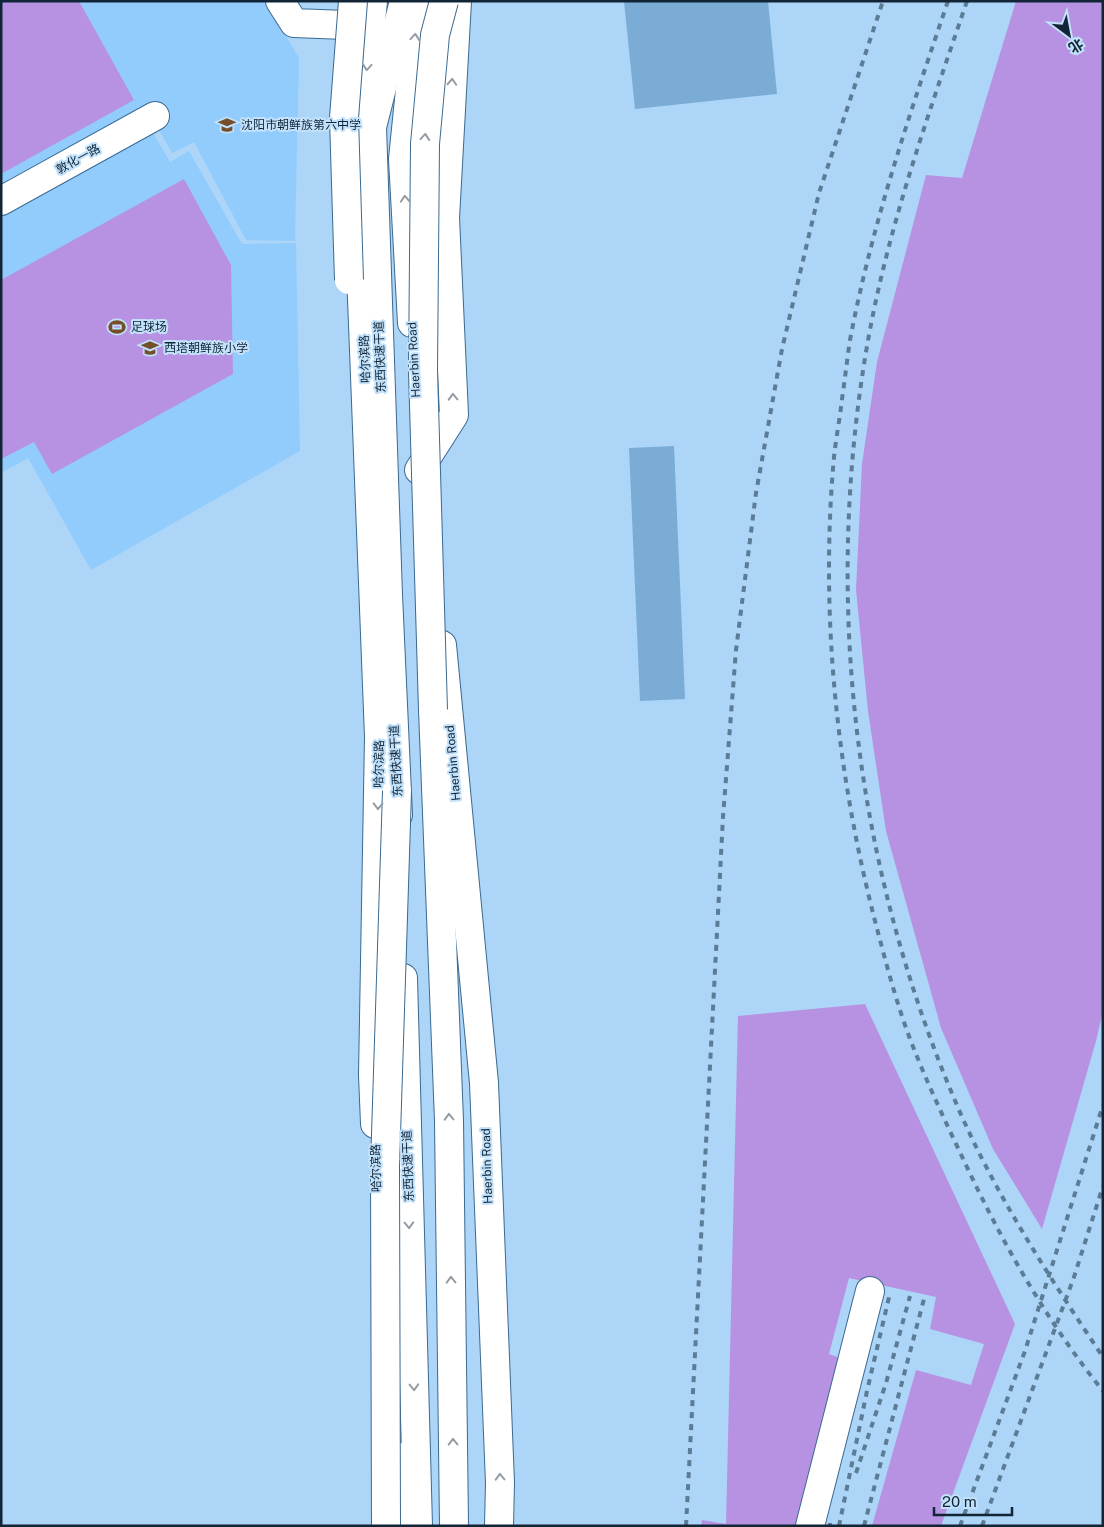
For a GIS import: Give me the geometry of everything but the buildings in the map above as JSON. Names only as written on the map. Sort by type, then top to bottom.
[{"type":"main road","points":[[280,1],[294,23],[372,14]]},
{"type":"main road","points":[[353,1],[344,118],[349,280],[350,434],[370,488]]},
{"type":"main road","name":"东西快速干道","points":[[404,1],[372,127],[388,595],[397,791],[418,1526]]},
{"type":"main road","name":"Haerbin Road","points":[[419,1],[404,159],[419,470],[444,658],[484,1083],[500,1483],[499,1526]]},
{"type":"main road","points":[[444,1],[435,35],[424,144],[423,371],[433,710],[449,1121],[454,1526]]},
{"type":"main road","points":[[419,470],[454,415],[445,218],[456,1]]},
{"type":"main road","name":"哈尔滨路","points":[[372,14],[357,167],[379,737],[374,1075],[378,1269],[401,1507],[401,1526]]},
{"type":"main road","name":"敦化一路","points":[[1,202],[155,116]]},
{"type":"main road","points":[[433,710],[481,1177],[482,1526]]},
{"type":"main road","points":[[386,1526],[385,1166],[397,791]]},
{"type":"main road","points":[[810,1526],[870,1292]]},
{"type":"shaded area","name":"沈阳市朝鲜族第六中学","points":[[1,1],[265,1],[299,58],[295,241],[246,240],[194,142],[172,153],[147,108],[1,188]]},
{"type":"shaded area","points":[[1,1],[79,1],[134,100],[1,174]]},
{"type":"shaded area","points":[[1016,1],[1103,1],[1103,1011],[1042,1229],[993,1149],[941,1028],[886,831],[868,711],[856,590],[862,464],[877,362],[926,175],[962,178]]},
{"type":"shaded area","name":"西塔朝鲜族小学","points":[[150,128],[170,162],[189,151],[242,244],[296,243],[300,451],[91,570],[28,458],[1,473],[1,212]]},
{"type":"shaded area","name":"足球场","points":[[184,179],[231,265],[233,374],[52,474],[34,442],[1,459],[1,280]]},
{"type":"shaded area","points":[[865,1004],[1015,1324],[941,1526],[872,1526],[916,1370],[971,1385],[984,1344],[930,1329],[936,1297],[849,1278],[829,1354],[846,1360],[802,1526],[701,1526],[702,1520],[726,1524],[738,1016]]},
{"type":"railway","points":[[686,1526],[723,817],[736,650],[756,493],[782,349],[819,193],[883,1]]},
{"type":"railway","points":[[948,1],[893,169],[869,254],[850,340],[834,457],[830,515],[830,631],[834,689],[841,747],[861,861],[887,965],[912,1044],[931,1090],[995,1224],[1045,1310],[1103,1391]]},
{"type":"railway","points":[[967,1],[923,131],[896,219],[874,307],[866,352],[853,448],[848,545],[849,642],[858,738],[873,833],[895,927],[924,1020],[959,1110],[1007,1206],[1063,1297],[1103,1357]]},
{"type":"railway","points":[[960,1526],[1025,1351],[1103,1105]]},
{"type":"railway","points":[[982,1526],[1074,1277],[1103,1186]]},
{"type":"railway","points":[[839,1526],[867,1391],[890,1293]]},
{"type":"railway","points":[[856,1473],[886,1383],[910,1296]]},
{"type":"railway","points":[[864,1526],[924,1299]]},
{"type":"place","name":"沈阳市朝鲜族第六中学","points":[[227,125]]},
{"type":"place","name":"足球场","points":[[117,327]]},
{"type":"place","name":"西塔朝鲜族小学","points":[[150,348]]}]
